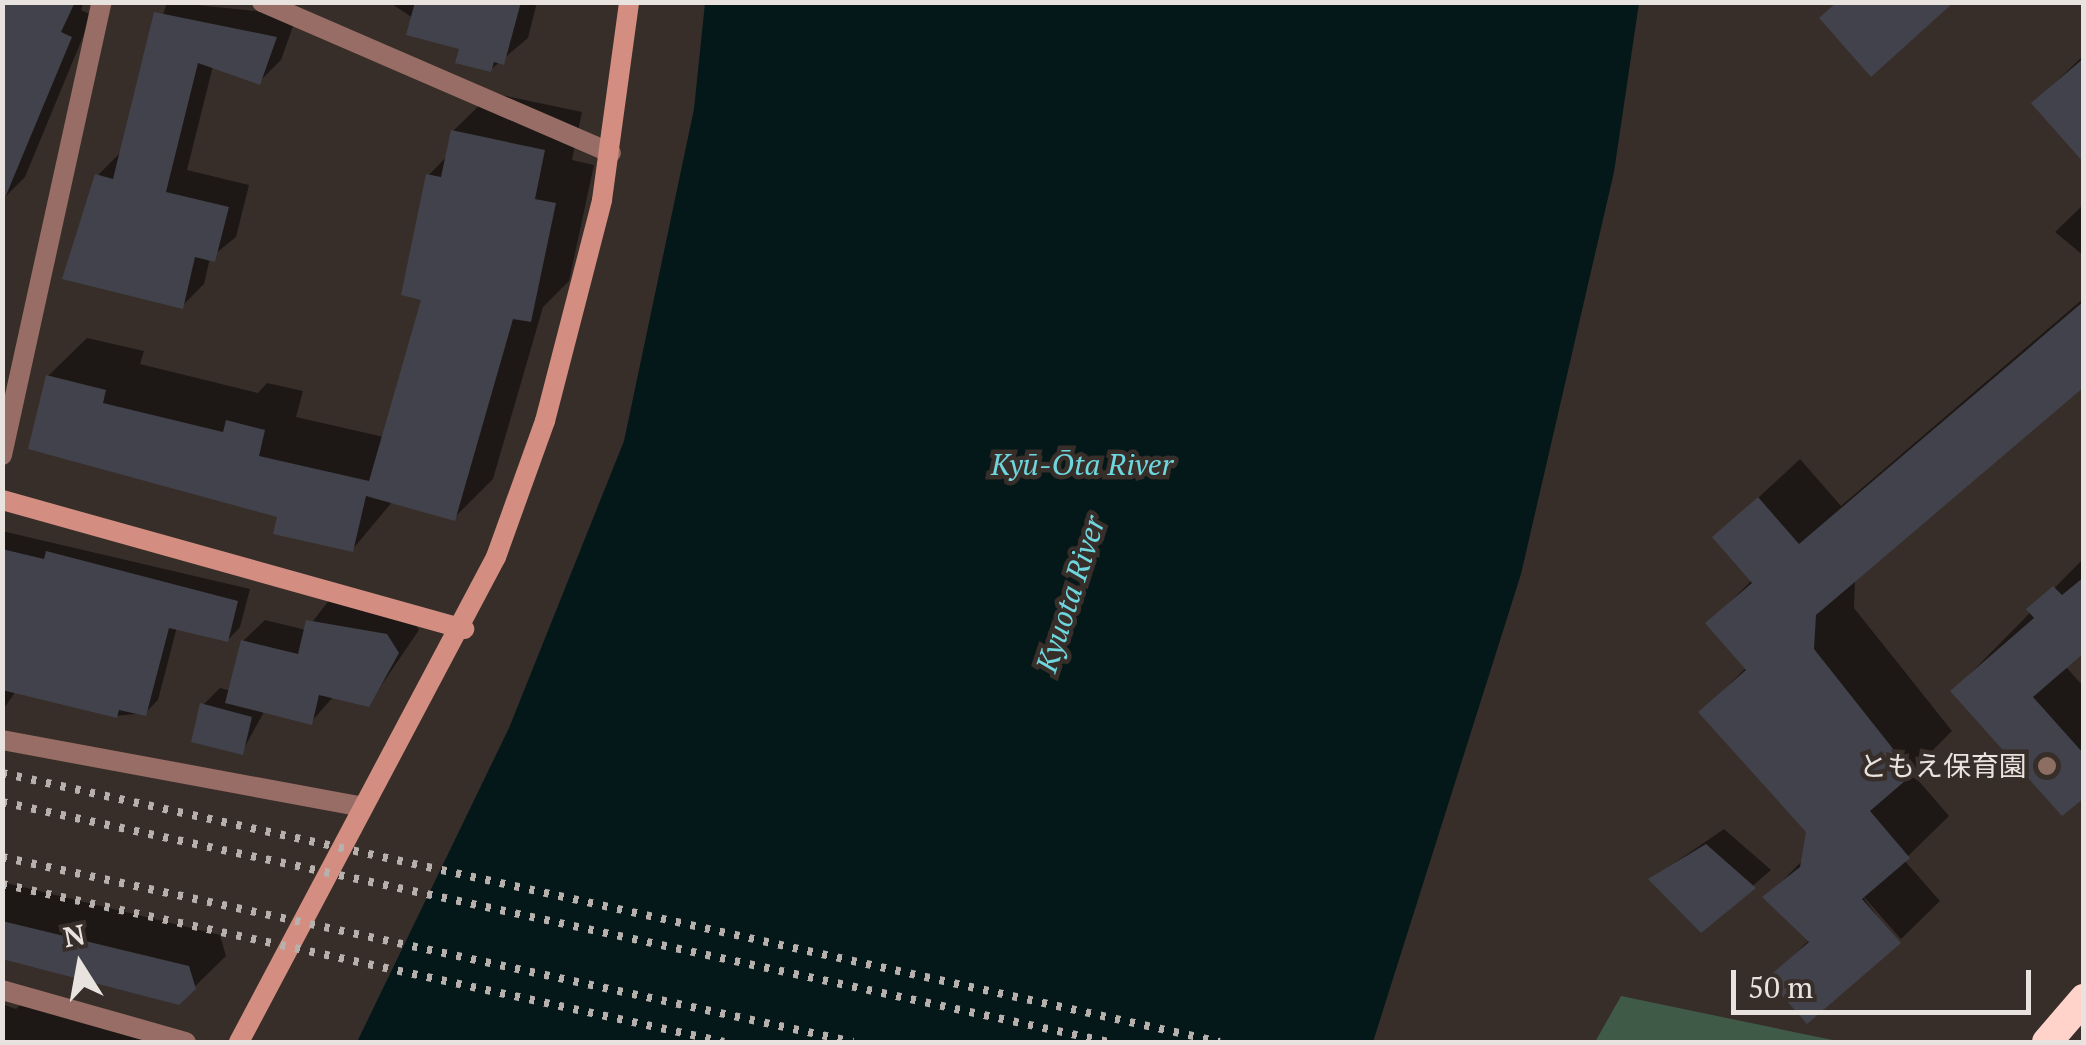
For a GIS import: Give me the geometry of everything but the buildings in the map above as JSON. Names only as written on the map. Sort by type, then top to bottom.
[{"type":"highway","points":[[2047,1042],[2084,999]]},
{"type":"street","points":[[2,455],[102,2]]},
{"type":"street","points":[[262,2],[611,153]]},
{"type":"street","points":[[239,1042],[363,807],[464,629],[545,421],[611,153],[629,2]]},
{"type":"street","points":[[2,500],[464,629]]},
{"type":"street","points":[[2,740],[363,807]]},
{"type":"street","points":[[2,990],[186,1042]]},
{"type":"green space","points":[[1621,996],[1842,1042],[1595,1042]]},
{"type":"water","name":"Kyū-Ōta River","points":[[705,3],[1639,3],[1614,172],[1521,574],[1373,1042],[357,1042],[509,728],[624,441],[694,109]]},
{"type":"railway","points":[[2,773],[1220,1042]]},
{"type":"railway","points":[[2,802],[1108,1042]]},
{"type":"railway","points":[[2,857],[853,1042]]},
{"type":"railway","points":[[2,884],[724,1042]]},
{"type":"place","name":"ともえ保育園","points":[[2047,766]]},
{"type":"water label","name":"Kyuota River","points":[[1070,594]]}]
